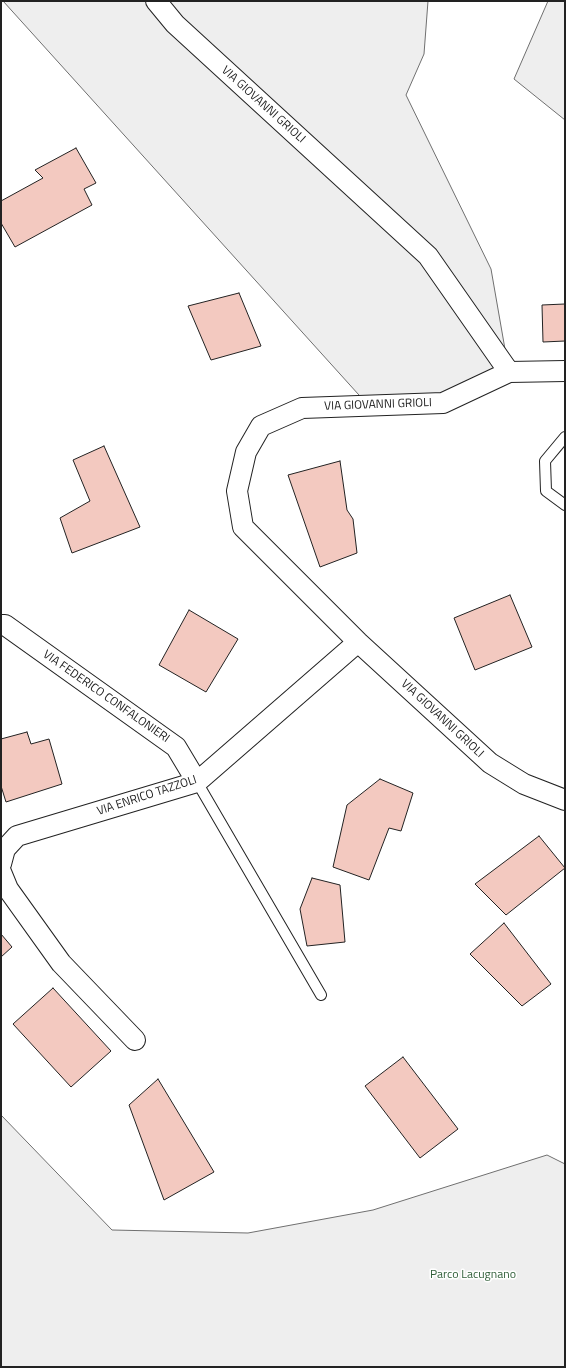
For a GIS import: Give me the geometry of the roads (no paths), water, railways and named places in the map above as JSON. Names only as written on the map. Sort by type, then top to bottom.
[{"type":"street","name":"VIA GIOVANNI GRIOLI","points":[[156,1],[175,24],[428,256],[509,372],[443,403],[302,408],[261,426],[246,452],[237,491],[243,527],[358,642],[490,763],[524,784],[565,800]]},
{"type":"street","points":[[509,372],[564,375]]},
{"type":"street","name":"VIA FEDERICO CONFALONIERI","points":[[2,625],[176,747],[197,782]]},
{"type":"street","name":"VIA ENRICO TAZZOLI","points":[[1,864],[4,849],[17,836],[197,782],[358,642]]},
{"type":"street","points":[[1,872],[8,889],[61,963],[135,1040]]},
{"type":"lane","points":[[565,437],[545,461],[546,491],[565,505]]},
{"type":"lane","points":[[197,782],[321,996]]},
{"type":"park label","name":"Parco Lacugnano","points":[[473,1275]]}]
